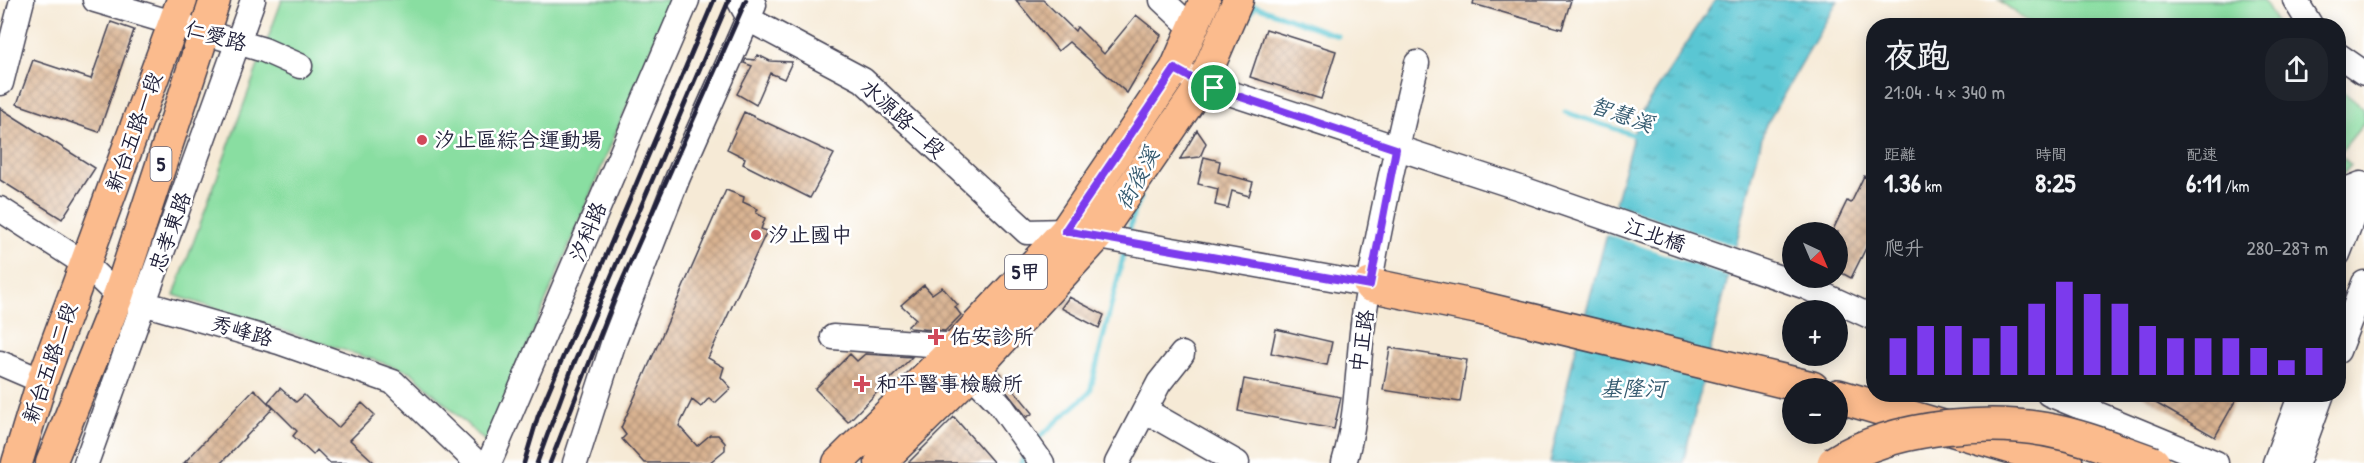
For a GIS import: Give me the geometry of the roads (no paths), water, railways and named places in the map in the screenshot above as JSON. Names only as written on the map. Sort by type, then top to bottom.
[{"type":"highway","points":[[1370,285],[1476,307],[1782,381]]},
{"type":"highway","points":[[1848,399],[2066,463]]},
{"type":"highway","points":[[1834,463],[1851,452],[1907,434],[1949,428],[2010,426],[2065,433],[2153,463]]},
{"type":"main road","name":"新台五路一段","points":[[131,300],[215,0]]},
{"type":"main road","name":"5甲","points":[[880,463],[971,374],[1117,240],[1210,77],[1238,0]]},
{"type":"main road","name":"新台五路一段","points":[[85,264],[178,13]]},
{"type":"main road","name":"5甲","points":[[849,459],[1065,231],[1175,69],[1197,18]]},
{"type":"main road","name":"新台五路二段","points":[[17,463],[42,381],[85,264]]},
{"type":"main road","name":"新台五路二段","points":[[51,463],[131,300]]},
{"type":"street","points":[[1,83],[22,0]]},
{"type":"street","name":"仁愛路","points":[[95,0],[178,13],[204,33],[264,50],[300,66]]},
{"type":"street","name":"忠孝東路","points":[[86,463],[131,300],[238,42],[253,0]]},
{"type":"street","name":"汐科路","points":[[489,463],[687,0]]},
{"type":"street","points":[[1162,0],[1197,18]]},
{"type":"street","points":[[2295,0],[2306,18]]},
{"type":"street","points":[[575,463],[623,319],[748,6]]},
{"type":"street","name":"水源路一段","points":[[748,6],[750,21],[863,80],[1027,232],[1065,231],[1370,285]]},
{"type":"street","points":[[2346,61],[2364,73]]},
{"type":"street","name":"中正路","points":[[1344,463],[1349,447],[1356,372],[1370,285],[1396,149],[1417,63]]},
{"type":"street","name":"江北橋","points":[[1175,69],[1210,77],[1396,149],[1517,187],[1792,282],[1866,314]]},
{"type":"street","points":[[2346,191],[2361,184],[2346,234]]},
{"type":"street","name":"秀峰路","points":[[0,209],[85,264],[131,300],[279,342],[393,382],[477,463]]},
{"type":"street","points":[[2346,330],[2364,283]]},
{"type":"street","points":[[832,337],[957,346]]},
{"type":"street","points":[[1117,463],[1159,383],[1182,354]]},
{"type":"street","points":[[0,363],[42,381]]},
{"type":"street","points":[[971,374],[999,403],[1034,453]]},
{"type":"street","points":[[2068,402],[2216,463]]},
{"type":"street","points":[[2275,463],[2298,402]]},
{"type":"street","points":[[2297,463],[2319,402]]},
{"type":"street","points":[[1146,411],[1237,463]]},
{"type":"water","name":"基隆河","points":[[1715,0],[1838,0],[1764,129],[1683,463],[1550,463],[1573,360],[1638,118]]},
{"type":"waterway","name":"智慧溪","points":[[1253,5],[1338,36]]},
{"type":"waterway","name":"街後溪","points":[[1241,30],[1255,6]]},
{"type":"waterway","name":"智慧溪","points":[[1565,112],[1640,137]]},
{"type":"waterway","name":"街後溪","points":[[1128,237],[1134,211],[1141,198]]},
{"type":"waterway","name":"街後溪","points":[[1034,442],[1090,392],[1125,249]]},
{"type":"waterway","name":"街後溪","points":[[1021,463],[1027,452]]},
{"type":"railway","points":[[524,463],[538,416],[714,0]]},
{"type":"railway","points":[[537,463],[572,368],[729,0]]},
{"type":"railway","points":[[550,463],[615,297],[746,0]]},
{"type":"place","name":"汐止區綜合運動場","points":[[422,140]]},
{"type":"place","name":"汐止國中","points":[[756,235]]},
{"type":"place","name":"佑安診所","points":[[936,337]]},
{"type":"place","name":"和平醫事檢驗所","points":[[862,384]]}]
